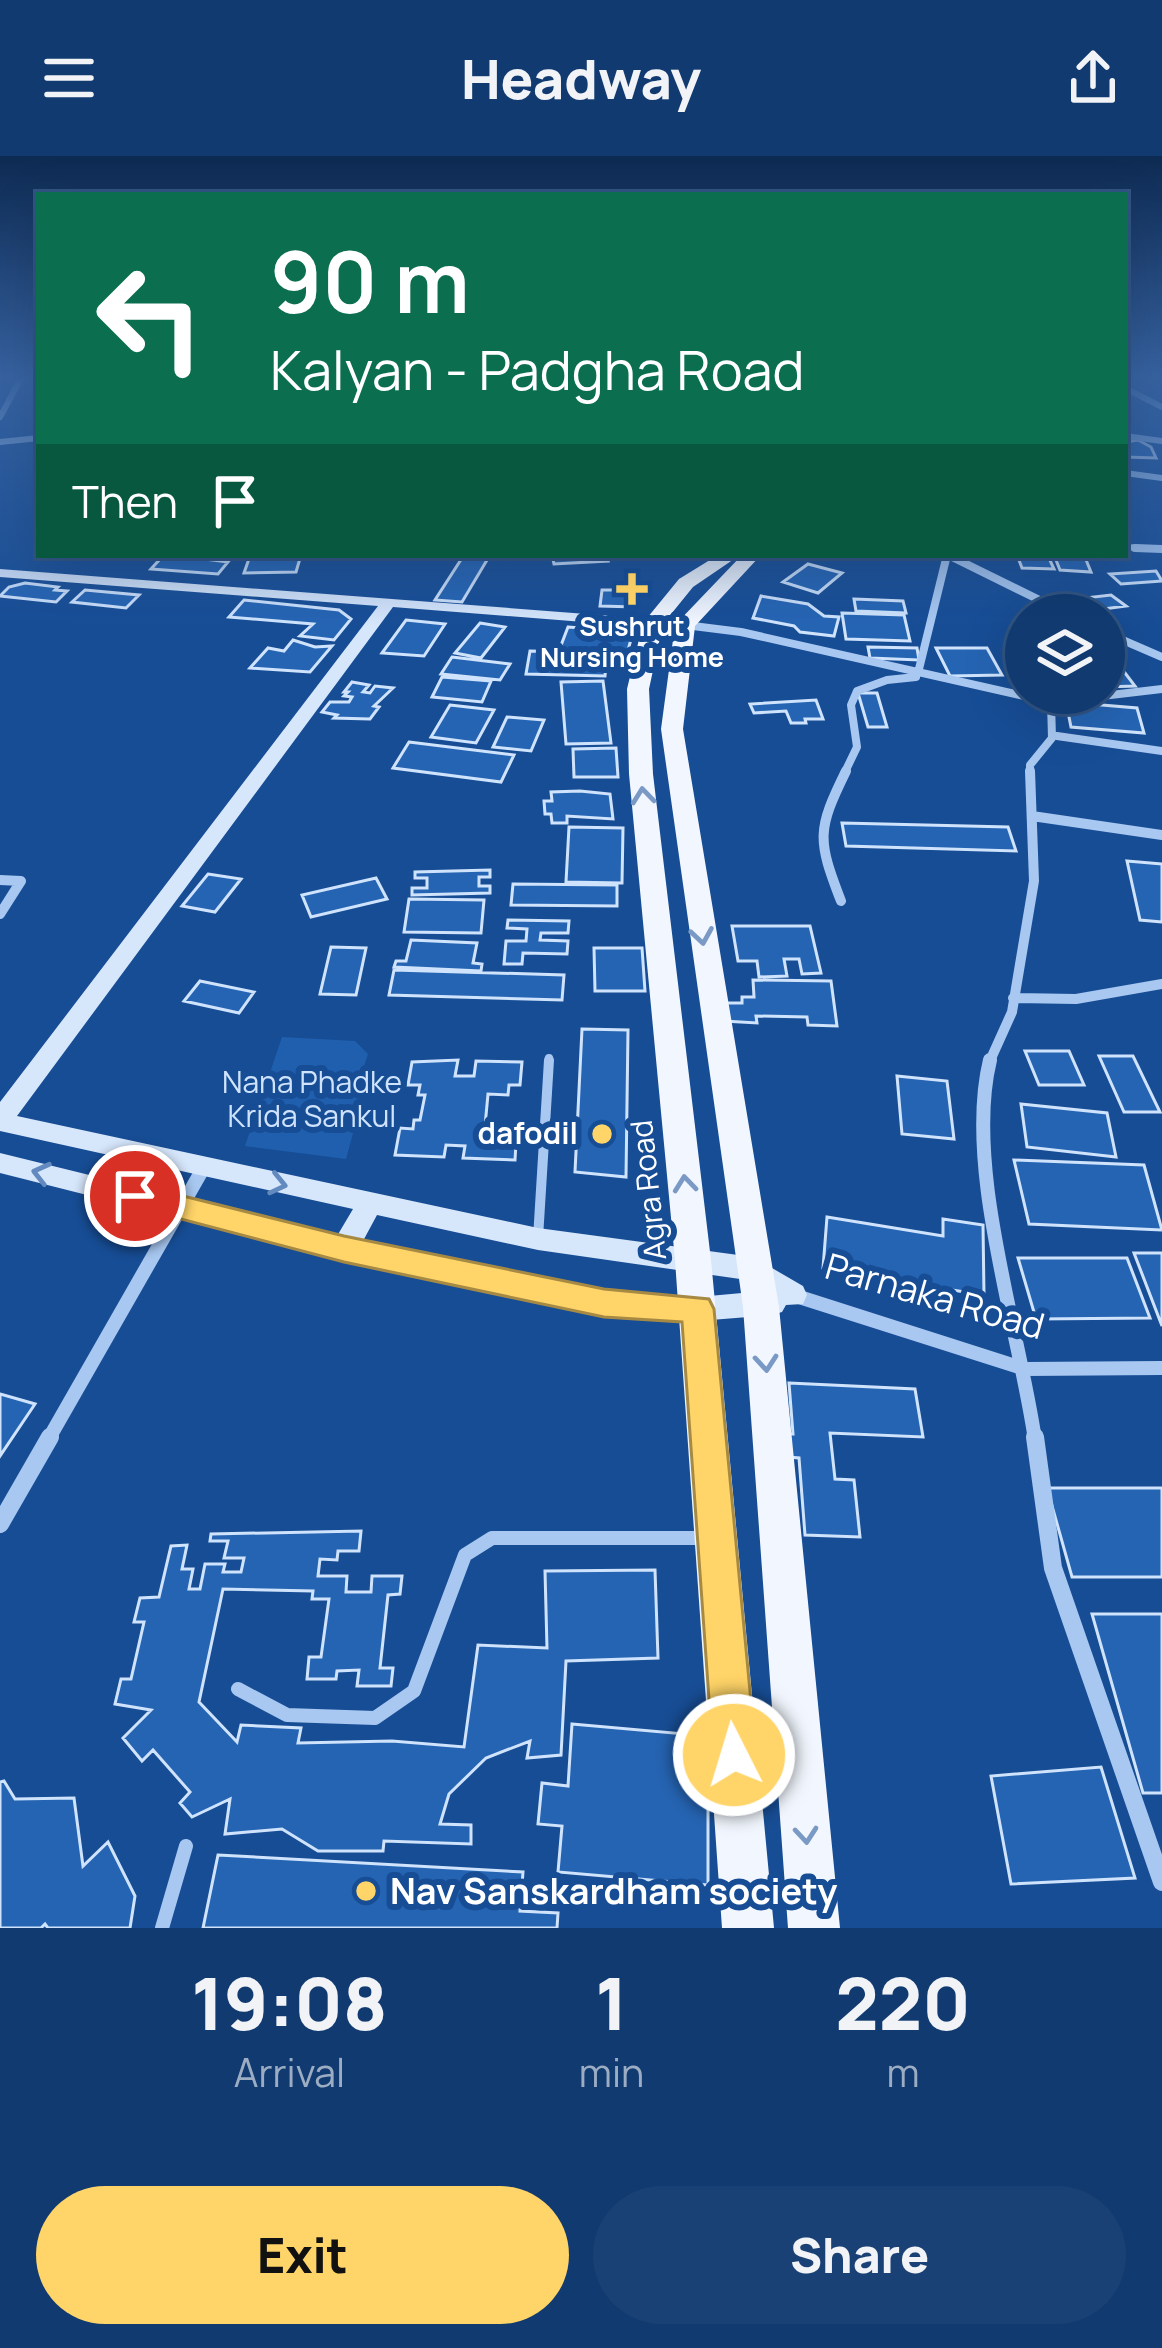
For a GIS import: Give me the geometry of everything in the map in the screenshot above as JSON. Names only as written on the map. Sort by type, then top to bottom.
[{"type":"main road","points":[[725,558],[686,583],[669,624],[672,729],[753,1269],[777,1301],[814,1928]]},
{"type":"main road","points":[[669,624],[748,558]]},
{"type":"main road","name":"Agra Road","points":[[669,624],[638,689],[641,774],[698,1309],[748,1928]]},
{"type":"street","points":[[1128,473],[1162,478]]},
{"type":"street","points":[[1128,547],[1162,549]]},
{"type":"street","points":[[924,674],[946,558]]},
{"type":"street","points":[[953,558],[1027,594]]},
{"type":"street","points":[[0,573],[741,632],[1005,692]]},
{"type":"street","points":[[387,605],[0,1122],[538,1239],[753,1269]]},
{"type":"street","points":[[1125,641],[1162,657]]},
{"type":"street","points":[[841,901],[826,862],[821,822],[857,747],[851,705],[857,691],[924,674]]},
{"type":"street","points":[[1125,693],[1162,689]]},
{"type":"street","points":[[1053,714],[1057,736],[1045,755],[1030,766],[1034,881],[1013,998],[993,1047],[980,1101],[999,1258],[1025,1369],[1053,1568],[1162,1882]]},
{"type":"street","points":[[1057,736],[1162,751]]},
{"type":"street","points":[[1032,816],[1162,835]]},
{"type":"street","points":[[0,880],[21,881],[0,914]]},
{"type":"street","points":[[1013,998],[1076,999],[1162,984]]},
{"type":"street","points":[[0,1162],[344,1249],[604,1303],[698,1309],[777,1301]]},
{"type":"street","points":[[0,1523],[204,1167]]},
{"type":"street","points":[[344,1249],[369,1205]]},
{"type":"street","name":"Parnaka Road","points":[[777,1301],[1025,1369],[1162,1368]]},
{"type":"lane","points":[[538,1239],[549,1058]]},
{"type":"lane","points":[[238,1689],[287,1715],[375,1718],[414,1690],[465,1555],[492,1538],[717,1538]]},
{"type":"lane","points":[[162,1928],[187,1846]]},
{"type":"green space","name":"Nana Phadke Krida Sankul","points":[[282,1037],[355,1041],[368,1054],[359,1081],[367,1082],[346,1159],[245,1146]]},
{"type":"building","points":[[161,558],[228,562],[218,574],[151,569]]},
{"type":"building","points":[[249,558],[300,558],[296,572],[244,573]]},
{"type":"building","points":[[462,558],[488,558],[462,602],[435,600]]},
{"type":"building","points":[[553,558],[608,561],[554,564]]},
{"type":"building","points":[[1018,558],[1049,558],[1054,569],[1022,568]]},
{"type":"building","points":[[1055,558],[1085,558],[1091,572],[1060,570]]},
{"type":"building","points":[[808,564],[842,573],[818,593],[783,582]]},
{"type":"building","points":[[1156,571],[1162,581],[1121,584],[1110,574]]},
{"type":"building","points":[[25,583],[67,591],[56,602],[0,596],[9,587]]},
{"type":"building","points":[[621,585],[646,585],[646,591],[636,591],[635,607],[600,606],[602,590],[620,590]]},
{"type":"building","points":[[85,590],[139,595],[126,608],[72,602]]},
{"type":"building","points":[[761,596],[808,604],[824,616],[839,617],[834,636],[753,618]]},
{"type":"building","points":[[854,599],[903,601],[906,613],[856,611]]},
{"type":"building","points":[[244,600],[339,610],[351,619],[334,640],[300,636],[313,624],[229,617]]},
{"type":"building","points":[[842,613],[904,615],[910,641],[846,639]]},
{"type":"building","points":[[406,620],[445,624],[424,656],[382,653]]},
{"type":"building","points":[[480,623],[505,627],[481,658],[455,653]]},
{"type":"building","points":[[568,627],[633,632],[627,654],[560,648]]},
{"type":"building","points":[[293,640],[332,646],[310,672],[250,668],[268,648],[284,651]]},
{"type":"building","points":[[868,647],[917,648],[919,660],[870,658]]},
{"type":"building","points":[[936,648],[987,648],[1002,675],[950,676]]},
{"type":"building","points":[[530,651],[607,653],[605,676],[526,674]]},
{"type":"building","points":[[452,657],[510,664],[500,680],[441,674]]},
{"type":"building","points":[[442,677],[491,681],[482,702],[432,697]]},
{"type":"building","points":[[603,681],[611,743],[566,744],[561,682]]},
{"type":"building","points":[[352,682],[369,685],[363,692],[370,693],[375,686],[393,688],[374,706],[379,707],[370,719],[334,718],[337,715],[322,712],[330,702],[349,702],[352,697],[344,692]]},
{"type":"building","points":[[858,693],[877,693],[887,727],[868,727]]},
{"type":"building","points":[[816,700],[823,719],[805,719],[806,723],[791,723],[786,711],[754,713],[750,704]]},
{"type":"building","points":[[450,705],[494,710],[476,743],[431,737]]},
{"type":"building","points":[[1125,707],[1137,708],[1144,733],[1071,727],[1068,714],[1125,714]]},
{"type":"building","points":[[507,717],[544,720],[531,751],[493,747]]},
{"type":"building","points":[[409,742],[514,755],[501,782],[393,768]]},
{"type":"building","points":[[616,748],[618,777],[574,777],[573,749]]},
{"type":"building","points":[[551,792],[610,794],[613,819],[567,816],[567,823],[552,823],[544,801],[552,801]]},
{"type":"building","points":[[842,823],[1008,827],[1016,851],[846,846]]},
{"type":"building","points":[[569,827],[623,828],[622,883],[566,882]]},
{"type":"building","points":[[1127,861],[1162,864],[1162,922],[1140,920]]},
{"type":"building","points":[[490,870],[490,877],[479,877],[479,886],[490,886],[490,893],[412,895],[412,888],[427,888],[427,878],[415,878],[415,872]]},
{"type":"building","points":[[208,874],[241,879],[215,912],[182,906]]},
{"type":"building","points":[[376,878],[387,899],[311,917],[302,895]]},
{"type":"building","points":[[513,884],[617,885],[617,906],[511,905]]},
{"type":"building","points":[[409,899],[484,900],[481,933],[404,932]]},
{"type":"building","points":[[508,920],[569,921],[568,933],[541,933],[540,940],[568,941],[567,954],[523,953],[522,964],[504,964],[506,941],[526,941],[527,929],[507,928]]},
{"type":"building","points":[[732,926],[810,926],[821,973],[802,974],[799,959],[784,959],[787,976],[759,977],[757,961],[738,961]]},
{"type":"building","points":[[411,940],[477,943],[473,963],[482,964],[481,971],[394,967],[396,961],[406,961]]},
{"type":"building","points":[[331,947],[366,948],[356,995],[320,994]]},
{"type":"building","points":[[594,948],[642,948],[645,991],[595,991]]},
{"type":"building","points":[[394,970],[564,975],[562,1000],[389,995]]},
{"type":"building","points":[[753,980],[831,981],[837,1026],[808,1025],[807,1017],[724,1021],[724,1003],[754,997]]},
{"type":"building","points":[[200,981],[254,992],[239,1013],[184,1001]]},
{"type":"building","name":"dafodil","points":[[582,1029],[628,1030],[626,1177],[575,1172]]},
{"type":"building","points":[[1025,1051],[1069,1051],[1084,1085],[1039,1085]]},
{"type":"building","points":[[1099,1056],[1133,1056],[1160,1112],[1124,1112]]},
{"type":"building","points":[[458,1060],[455,1076],[474,1076],[476,1061],[522,1062],[520,1085],[509,1085],[508,1095],[488,1094],[485,1126],[517,1127],[515,1160],[463,1158],[465,1146],[446,1145],[444,1157],[395,1155],[400,1128],[413,1129],[414,1120],[420,1120],[425,1095],[418,1095],[420,1085],[408,1085],[412,1062]]},
{"type":"building","points":[[897,1076],[947,1081],[954,1139],[902,1134]]},
{"type":"building","points":[[1021,1104],[1107,1113],[1116,1157],[1027,1147]]},
{"type":"building","points":[[1014,1160],[1144,1165],[1162,1230],[1029,1224]]},
{"type":"building","points":[[827,1217],[943,1236],[943,1219],[983,1225],[984,1295],[933,1287],[933,1296],[885,1288],[885,1279],[823,1268]]},
{"type":"building","points":[[1134,1253],[1162,1253],[1162,1326]]},
{"type":"building","points":[[1018,1258],[1127,1258],[1150,1318],[1036,1319]]},
{"type":"building","points":[[789,1383],[915,1389],[923,1437],[830,1433],[835,1479],[854,1480],[860,1537],[805,1535],[799,1458],[788,1457],[786,1434],[793,1434]]},
{"type":"building","points":[[0,1394],[35,1404],[0,1456]]},
{"type":"building","points":[[1047,1488],[1162,1488],[1162,1577],[1072,1577]]},
{"type":"building","points":[[361,1531],[359,1551],[338,1551],[337,1560],[320,1559],[318,1576],[347,1576],[346,1592],[371,1592],[372,1576],[402,1576],[400,1594],[388,1595],[380,1668],[393,1668],[391,1686],[357,1686],[359,1670],[337,1671],[336,1679],[307,1679],[309,1657],[321,1657],[329,1599],[312,1599],[313,1591],[223,1589],[199,1702],[237,1742],[241,1725],[301,1728],[298,1743],[392,1741],[464,1747],[478,1645],[547,1648],[545,1571],[655,1570],[658,1658],[566,1661],[561,1755],[527,1758],[530,1741],[486,1758],[449,1794],[440,1824],[471,1825],[471,1844],[384,1841],[383,1851],[318,1851],[282,1829],[225,1834],[230,1799],[192,1817],[180,1803],[190,1792],[153,1750],[142,1761],[123,1738],[151,1710],[115,1704],[121,1679],[131,1679],[144,1622],[134,1622],[140,1598],[159,1597],[171,1546],[187,1545],[182,1569],[193,1569],[189,1589],[200,1589],[205,1564],[225,1564],[223,1572],[241,1572],[244,1558],[224,1558],[228,1541],[210,1541],[211,1534]]},
{"type":"building","points":[[1092,1614],[1162,1614],[1162,1793],[1143,1793]]},
{"type":"building","points":[[572,1724],[708,1736],[708,1885],[558,1872],[562,1826],[538,1824],[542,1783],[568,1786]]},
{"type":"building","points":[[1101,1767],[1135,1878],[1011,1884],[991,1776]]},
{"type":"building","points":[[4,1781],[15,1799],[74,1798],[83,1866],[108,1842],[135,1896],[130,1928],[48,1928],[45,1924],[41,1928],[0,1928],[0,1782]]},
{"type":"building","name":"Nav Sanskardham society","points":[[218,1855],[523,1872],[520,1911],[558,1913],[557,1928],[203,1928]]},
{"type":"place","name":"Sushrut Nursing Home","points":[[632,589]]},
{"type":"place","name":"dafodil","points":[[602,1134]]},
{"type":"place","name":"Nav Sanskardham society","points":[[366,1891]]},
{"type":"route","points":[[135,1196],[344,1249],[604,1303],[698,1309],[734,1755]]}]
